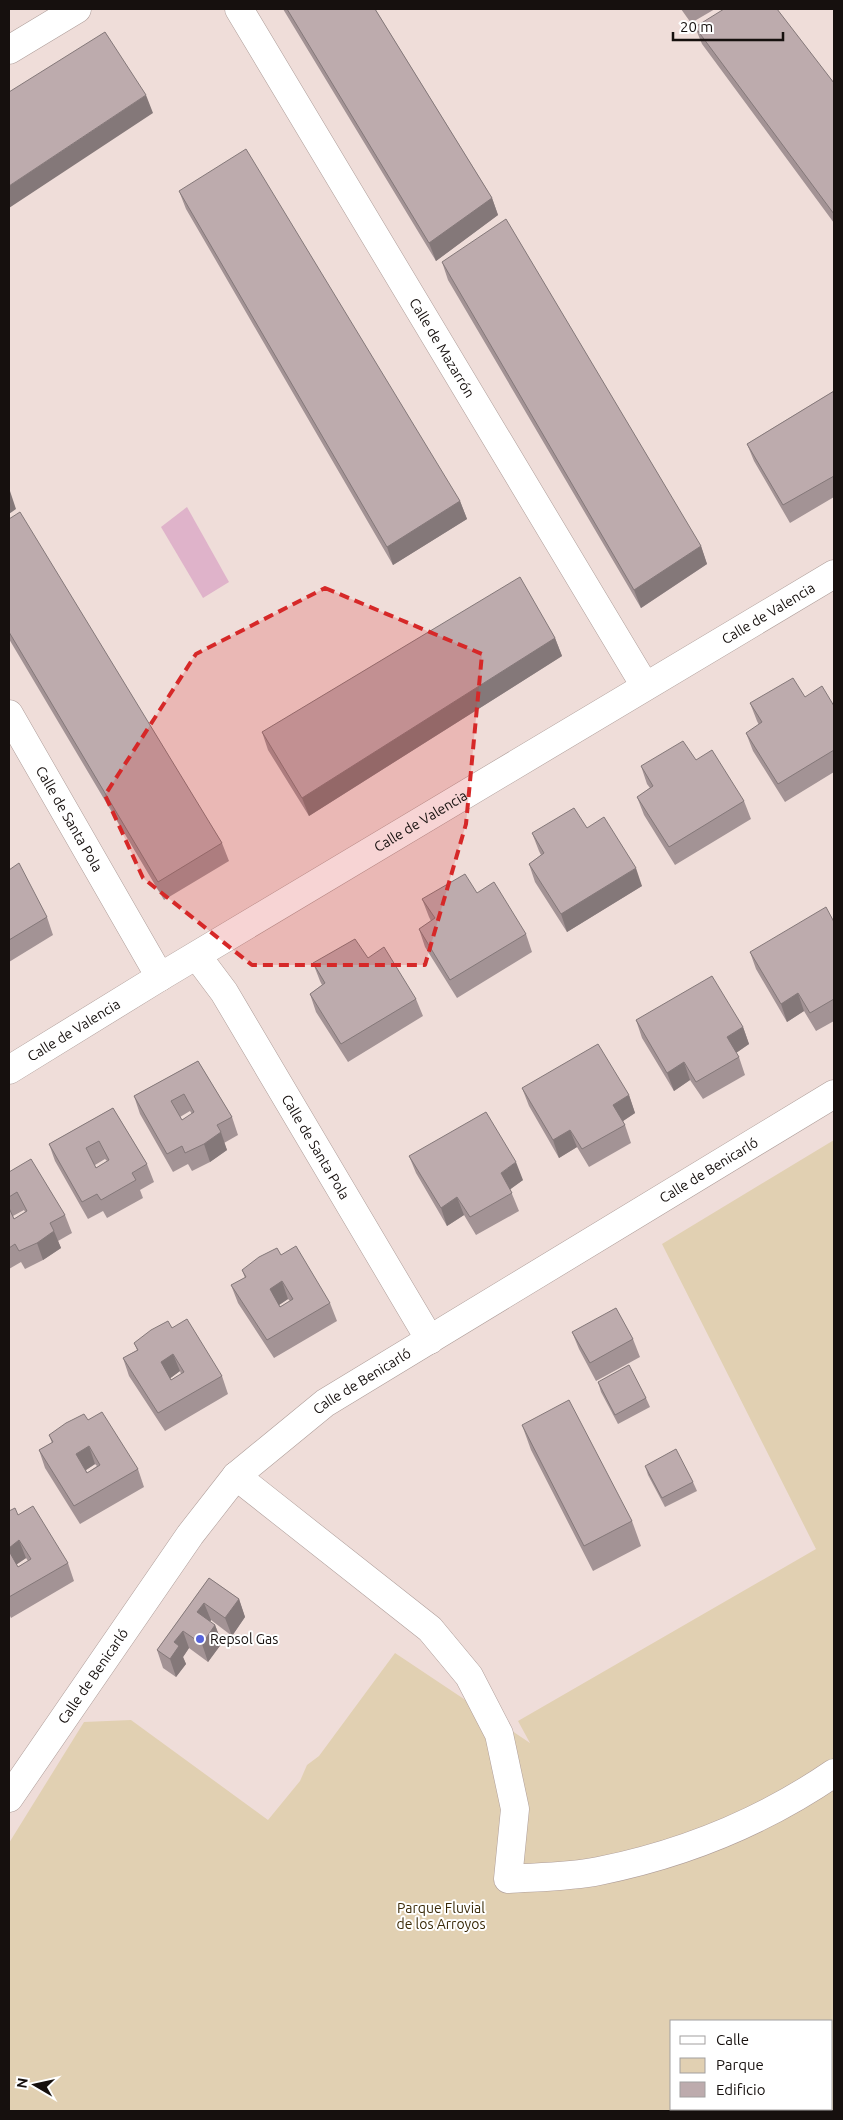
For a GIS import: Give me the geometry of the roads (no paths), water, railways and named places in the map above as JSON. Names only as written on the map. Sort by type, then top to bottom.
[{"type":"street","points":[[9,50],[77,9]]},
{"type":"street","name":"Calle de Mazarrón","points":[[238,9],[645,686]]},
{"type":"street","name":"Calle de Valencia","points":[[9,1070],[160,977],[834,574]]},
{"type":"street","name":"Calle de Santa Pola","points":[[9,714],[160,977]]},
{"type":"street","name":"Calle de Santa Pola","points":[[197,956],[224,992],[430,1340]]},
{"type":"street","name":"Calle de Benicarló","points":[[9,1798],[190,1535],[236,1476],[325,1402],[834,1094]]},
{"type":"street","points":[[236,1476],[430,1630],[469,1676],[499,1734],[515,1808],[508,1879],[598,1872],[680,1850],[742,1825],[805,1793],[834,1773]]},
{"type":"place","name":"Repsol Gas","points":[[200,1639]]},
{"type":"park label","name":"Parque Fluvial de los Arroyos","points":[[441,1916]]}]
